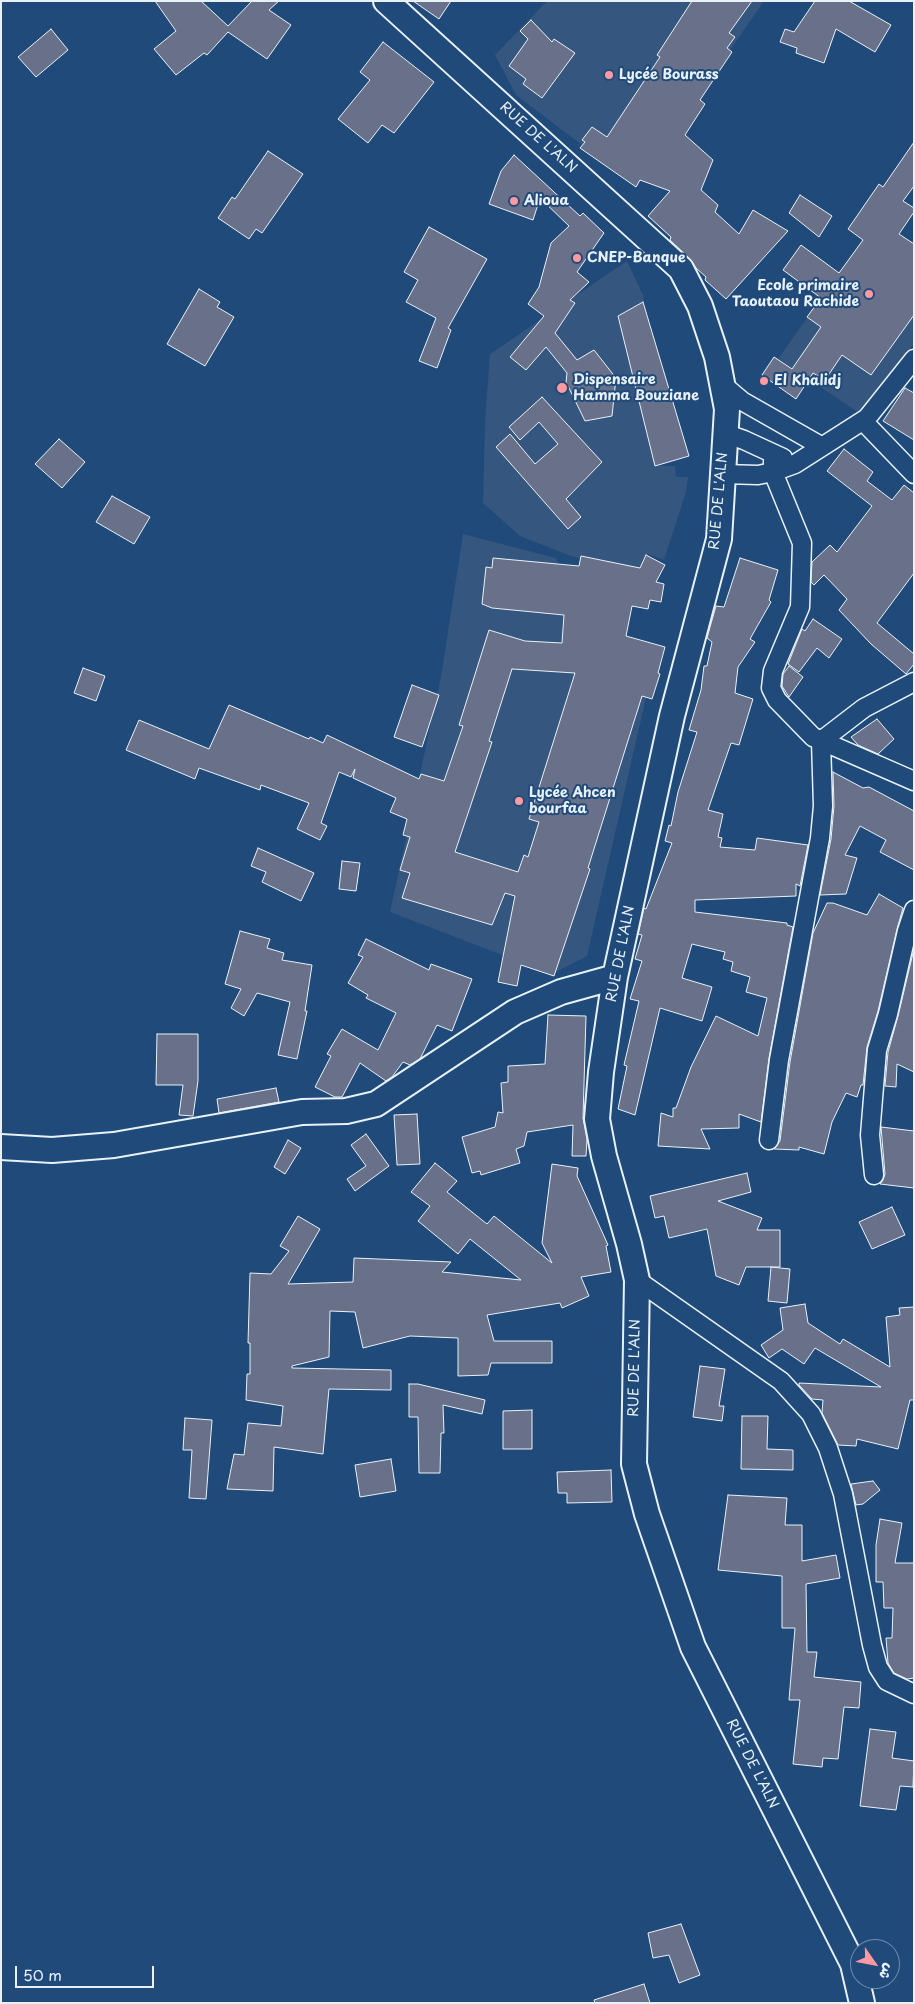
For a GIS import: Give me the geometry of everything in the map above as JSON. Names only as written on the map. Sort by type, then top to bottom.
[{"type":"main road","name":"RUE DE L'ALN","points":[[386,1],[681,269],[700,306],[717,357],[727,410],[724,433],[719,539],[672,716],[615,977],[601,1072],[597,1119],[604,1156],[629,1244],[637,1280],[634,1464],[647,1514],[694,1647],[853,1964],[862,2003]]},
{"type":"main road","points":[[1,1148],[52,1150],[114,1146],[302,1112],[346,1111],[376,1104],[515,1012],[561,992],[615,977]]},
{"type":"street","points":[[723,474],[742,475],[773,472],[794,464],[863,421],[914,359]]},
{"type":"street","points":[[723,385],[742,401],[821,446]]},
{"type":"street","points":[[863,421],[914,474]]},
{"type":"street","points":[[724,433],[744,440],[794,464]]},
{"type":"street","points":[[772,454],[773,472],[802,543],[800,608],[773,671],[771,688],[776,700],[813,736],[914,781]]},
{"type":"street","points":[[821,740],[864,708],[914,682]]},
{"type":"street","points":[[769,1140],[779,1060],[820,838],[823,806],[821,740]]},
{"type":"street","points":[[874,1175],[870,1135],[877,1050],[888,1014],[906,931],[914,910]]},
{"type":"street","points":[[637,1280],[781,1381],[810,1414],[828,1448],[843,1494],[872,1645],[878,1667],[887,1681],[914,1694]]},
{"type":"shaded area","name":"Lycée Bourass","points":[[547,1],[764,1],[636,186],[516,95],[495,55]]},
{"type":"shaded area","name":"Ecole primaire Taoutaou Rachide","points":[[884,223],[914,244],[914,344],[861,414],[778,359],[860,243]]},
{"type":"shaded area","name":"Dispensaire Hamma Bouziane","points":[[627,261],[644,297],[643,302],[618,316],[655,466],[675,466],[676,477],[688,477],[686,492],[664,560],[648,554],[639,576],[571,556],[520,536],[483,503],[485,422],[490,354]]},
{"type":"shaded area","name":"Lycée Ahcen bourfaa","points":[[463,534],[556,558],[598,664],[648,689],[587,956],[552,974],[390,912],[441,677]]},
{"type":"building","points":[[155,1],[201,1],[228,26],[252,1],[279,1],[269,10],[291,25],[267,59],[228,32],[207,55],[204,53],[176,75],[154,49],[176,31]]},
{"type":"building","points":[[413,1],[451,1],[439,19]]},
{"type":"building","points":[[692,1],[752,1],[729,33],[735,37],[727,48],[732,52],[700,100],[705,104],[685,135],[713,160],[701,190],[718,205],[715,212],[739,234],[753,210],[788,231],[726,299],[705,280],[706,277],[670,240],[671,237],[648,216],[670,191],[640,180],[636,187],[580,148],[585,142],[582,140],[592,127],[607,137],[660,57],[657,55]]},
{"type":"building","points":[[815,1],[849,1],[891,25],[875,52],[836,29],[824,63],[796,53],[797,48],[780,42],[785,29],[794,32]]},
{"type":"building","points":[[531,20],[552,42],[554,39],[575,53],[542,98],[523,84],[526,79],[509,66],[528,39],[520,31]]},
{"type":"building","points":[[51,29],[68,50],[36,77],[18,57]]},
{"type":"building","points":[[383,42],[434,82],[394,133],[382,125],[368,143],[338,119],[370,80],[360,72]]},
{"type":"building","name":"Ecole primaire Taoutaou Rachide","points":[[914,142],[914,186],[903,201],[914,208],[914,212],[899,234],[914,244],[914,315],[871,375],[842,355],[825,380],[813,373],[796,399],[762,375],[774,357],[792,369],[821,327],[807,317],[821,298],[783,270],[801,245],[839,273],[863,240],[848,229],[879,184],[883,187]]},
{"type":"building","points":[[268,151],[303,174],[262,233],[256,229],[249,239],[218,218],[232,197],[235,199]]},
{"type":"building","points":[[514,155],[580,216],[583,213],[604,233],[577,272],[589,282],[570,300],[575,303],[555,333],[577,360],[594,350],[616,378],[612,416],[585,421],[566,382],[567,373],[546,347],[526,370],[510,357],[544,316],[528,304],[539,287],[551,243],[569,226],[540,198],[533,220],[489,204],[501,171]]},
{"type":"building","points":[[800,195],[832,216],[819,237],[789,213]]},
{"type":"building","points":[[429,227],[487,259],[448,328],[451,330],[437,368],[419,361],[436,318],[406,302],[418,280],[404,272]]},
{"type":"building","points":[[199,289],[220,302],[217,307],[234,317],[205,366],[167,344]]},
{"type":"building","points":[[643,302],[689,456],[655,466],[618,316]]},
{"type":"building","points":[[905,388],[914,393],[914,440],[883,421]]},
{"type":"building","points":[[542,397],[602,462],[566,499],[581,517],[568,529],[496,447],[510,434],[535,464],[558,444],[539,422],[520,440],[509,427]]},
{"type":"building","points":[[59,439],[85,462],[62,488],[35,464]]},
{"type":"building","points":[[844,449],[873,472],[867,481],[892,500],[904,485],[914,493],[914,573],[877,623],[914,654],[914,664],[906,674],[871,644],[839,610],[847,599],[824,575],[814,585],[811,582],[812,562],[830,545],[837,552],[872,506],[827,471]]},
{"type":"building","points":[[112,496],[150,517],[134,544],[96,522]]},
{"type":"building","points":[[646,555],[665,565],[656,582],[664,584],[661,602],[650,600],[648,609],[632,606],[626,636],[665,647],[658,673],[660,674],[652,699],[642,696],[588,868],[590,869],[554,976],[521,965],[517,986],[498,982],[515,896],[505,893],[492,925],[402,898],[410,873],[400,870],[410,837],[403,835],[407,819],[390,812],[396,798],[353,778],[355,769],[351,777],[339,772],[321,823],[327,826],[320,840],[297,829],[309,803],[261,785],[260,790],[199,768],[195,779],[126,750],[139,720],[209,749],[229,705],[309,739],[310,737],[323,743],[327,735],[419,779],[421,774],[444,781],[463,726],[459,725],[489,630],[525,641],[562,643],[564,615],[492,608],[482,604],[486,567],[492,568],[493,558],[579,566],[581,556],[640,568]],"holes":[[[512,669],[575,673],[529,819],[539,822],[528,857],[524,855],[518,872],[455,852],[492,742],[489,741]]]},
{"type":"building","points":[[740,558],[778,570],[769,600],[771,602],[750,639],[755,642],[738,667],[735,693],[753,699],[739,745],[731,743],[708,810],[723,814],[718,837],[722,838],[720,847],[755,850],[757,838],[808,845],[800,886],[796,884],[796,896],[695,900],[695,912],[787,923],[787,925],[793,927],[769,1058],[761,1122],[739,1114],[739,1128],[701,1129],[710,1149],[658,1146],[661,1113],[673,1117],[673,1108],[676,1108],[691,1067],[716,1016],[758,1036],[767,998],[746,992],[750,977],[731,971],[733,962],[723,959],[725,952],[692,944],[682,978],[712,987],[702,1021],[660,1008],[635,1115],[618,1109],[627,1066],[624,1065],[639,1001],[630,999],[642,961],[635,959],[642,935],[638,934],[644,908],[646,909],[672,843],[665,841],[669,825],[671,826],[678,792],[697,732],[689,730],[701,690],[704,666],[707,666],[712,642],[707,638],[716,606],[724,607]]},
{"type":"building","points":[[813,619],[842,639],[829,658],[817,648],[799,672],[788,664],[802,629],[805,631]]},
{"type":"building","points":[[789,666],[803,677],[789,697],[782,686],[783,674]]},
{"type":"building","points":[[83,668],[105,676],[96,701],[74,693]]},
{"type":"building","points":[[412,685],[439,695],[422,747],[394,737]]},
{"type":"building","points":[[877,719],[894,739],[878,754],[858,745],[851,737]]},
{"type":"building","points":[[833,772],[863,788],[869,787],[914,811],[914,870],[880,852],[886,840],[860,826],[845,855],[857,858],[846,894],[820,895],[831,839],[834,806]]},
{"type":"building","points":[[258,848],[314,873],[301,901],[262,882],[266,872],[251,866]]},
{"type":"building","points":[[342,861],[360,863],[356,891],[339,889]]},
{"type":"building","points":[[879,894],[903,908],[878,1011],[867,1047],[863,1085],[861,1085],[857,1097],[846,1093],[832,1122],[824,1154],[799,1147],[799,1150],[774,1149],[780,1141],[790,1062],[813,933],[827,903],[833,903],[867,915]]},
{"type":"building","points":[[240,931],[270,939],[267,948],[284,953],[282,960],[312,965],[305,1011],[307,1011],[297,1059],[278,1055],[290,1002],[257,993],[244,1016],[231,1008],[241,989],[225,984]]},
{"type":"building","points":[[366,939],[429,970],[431,964],[472,979],[452,1031],[437,1025],[420,1059],[410,1065],[403,1062],[392,1077],[386,1081],[360,1063],[342,1097],[335,1097],[315,1087],[331,1056],[327,1054],[342,1029],[378,1050],[396,1013],[366,998],[368,995],[348,983],[363,957],[358,955]]},
{"type":"building","points":[[914,949],[914,1072],[897,1064],[896,1087],[885,1086],[888,1052]]},
{"type":"building","points":[[548,1015],[586,1016],[583,1118],[587,1139],[586,1156],[572,1156],[573,1125],[527,1132],[524,1146],[516,1149],[520,1163],[481,1175],[480,1171],[472,1173],[462,1137],[495,1127],[498,1112],[503,1113],[501,1083],[508,1082],[508,1066],[545,1064]]},
{"type":"building","points":[[157,1034],[198,1034],[198,1081],[193,1116],[179,1115],[183,1085],[156,1085]]},
{"type":"building","points":[[276,1088],[279,1102],[219,1113],[217,1099]]},
{"type":"building","points":[[417,1114],[420,1164],[397,1165],[394,1115]]},
{"type":"building","points":[[881,1127],[914,1131],[914,1188],[880,1184],[885,1174]]},
{"type":"building","points":[[366,1134],[389,1166],[355,1191],[347,1179],[366,1166],[351,1145]]},
{"type":"building","points":[[288,1140],[301,1148],[285,1174],[274,1167]]},
{"type":"building","points":[[435,1163],[457,1181],[447,1192],[487,1224],[494,1216],[552,1263],[542,1243],[552,1164],[578,1168],[577,1176],[608,1245],[606,1246],[611,1272],[581,1277],[589,1296],[562,1308],[560,1303],[487,1315],[494,1341],[552,1341],[552,1363],[491,1363],[488,1375],[458,1376],[458,1338],[410,1336],[363,1348],[355,1312],[330,1311],[329,1357],[292,1366],[292,1368],[391,1370],[391,1390],[329,1389],[323,1454],[274,1447],[273,1491],[227,1489],[234,1454],[244,1455],[248,1423],[281,1426],[283,1406],[246,1400],[247,1374],[250,1374],[250,1343],[248,1343],[250,1273],[271,1274],[289,1251],[280,1246],[298,1216],[320,1229],[288,1284],[353,1282],[354,1258],[451,1262],[442,1272],[521,1280],[470,1239],[458,1254],[418,1221],[430,1206],[411,1192]]},
{"type":"building","points":[[747,1173],[751,1192],[718,1201],[762,1218],[757,1230],[780,1230],[780,1267],[746,1267],[739,1285],[716,1276],[707,1229],[669,1238],[664,1216],[655,1218],[650,1196]]},
{"type":"building","points":[[892,1207],[905,1235],[872,1249],[859,1222]]},
{"type":"building","points":[[771,1267],[790,1269],[787,1303],[768,1301]]},
{"type":"building","points":[[805,1304],[808,1323],[840,1344],[843,1339],[890,1367],[886,1317],[900,1315],[899,1308],[914,1307],[914,1400],[910,1400],[898,1449],[857,1439],[856,1446],[838,1445],[822,1413],[823,1400],[812,1399],[799,1383],[881,1387],[815,1348],[804,1364],[782,1349],[769,1358],[761,1345],[783,1330],[780,1308]]},
{"type":"building","points":[[700,1366],[725,1369],[719,1406],[724,1406],[722,1421],[693,1417]]},
{"type":"building","points":[[409,1384],[418,1384],[485,1400],[482,1414],[443,1405],[444,1433],[441,1433],[440,1473],[419,1473],[418,1417],[409,1417]]},
{"type":"building","points":[[532,1410],[532,1449],[503,1449],[503,1411]]},
{"type":"building","points":[[742,1416],[768,1416],[767,1449],[793,1450],[793,1470],[741,1469]]},
{"type":"building","points":[[185,1418],[212,1420],[206,1499],[189,1498],[192,1450],[183,1450]]},
{"type":"building","points":[[391,1459],[396,1491],[360,1497],[355,1465]]},
{"type":"building","points":[[611,1470],[612,1502],[567,1503],[567,1493],[558,1493],[557,1472]]},
{"type":"building","points":[[873,1481],[880,1490],[863,1504],[856,1505],[851,1484]]},
{"type":"building","points":[[728,1495],[787,1498],[785,1525],[802,1525],[802,1561],[836,1555],[840,1578],[806,1584],[807,1652],[817,1652],[814,1677],[861,1682],[859,1708],[844,1707],[838,1759],[823,1758],[822,1767],[793,1764],[800,1700],[789,1700],[795,1628],[782,1628],[782,1576],[718,1570]]},
{"type":"building","points":[[880,1519],[902,1523],[895,1563],[914,1563],[914,1678],[907,1679],[894,1673],[888,1663],[886,1638],[892,1638],[893,1608],[884,1608],[883,1582],[876,1582],[876,1545]]},
{"type":"building","points":[[870,1729],[896,1732],[892,1758],[914,1761],[913,1787],[900,1786],[896,1810],[860,1806]]},
{"type":"building","points":[[681,1924],[700,1975],[679,1983],[669,1955],[653,1958],[648,1933]]},
{"type":"building","points":[[644,1984],[650,2003],[595,2003],[594,2000]]},
{"type":"place","name":"Lycée Bourass","points":[[609,75]]},
{"type":"place","name":"Alioua","points":[[514,201]]},
{"type":"place","name":"CNEP-Banque","points":[[577,258]]},
{"type":"place","name":"Ecole primaire Taoutaou Rachide","points":[[869,294]]},
{"type":"place","name":"El Khalidj","points":[[764,381]]},
{"type":"place","name":"Dispensaire Hamma Bouziane","points":[[562,388]]},
{"type":"place","name":"Lycée Ahcen bourfaa","points":[[519,801]]}]
